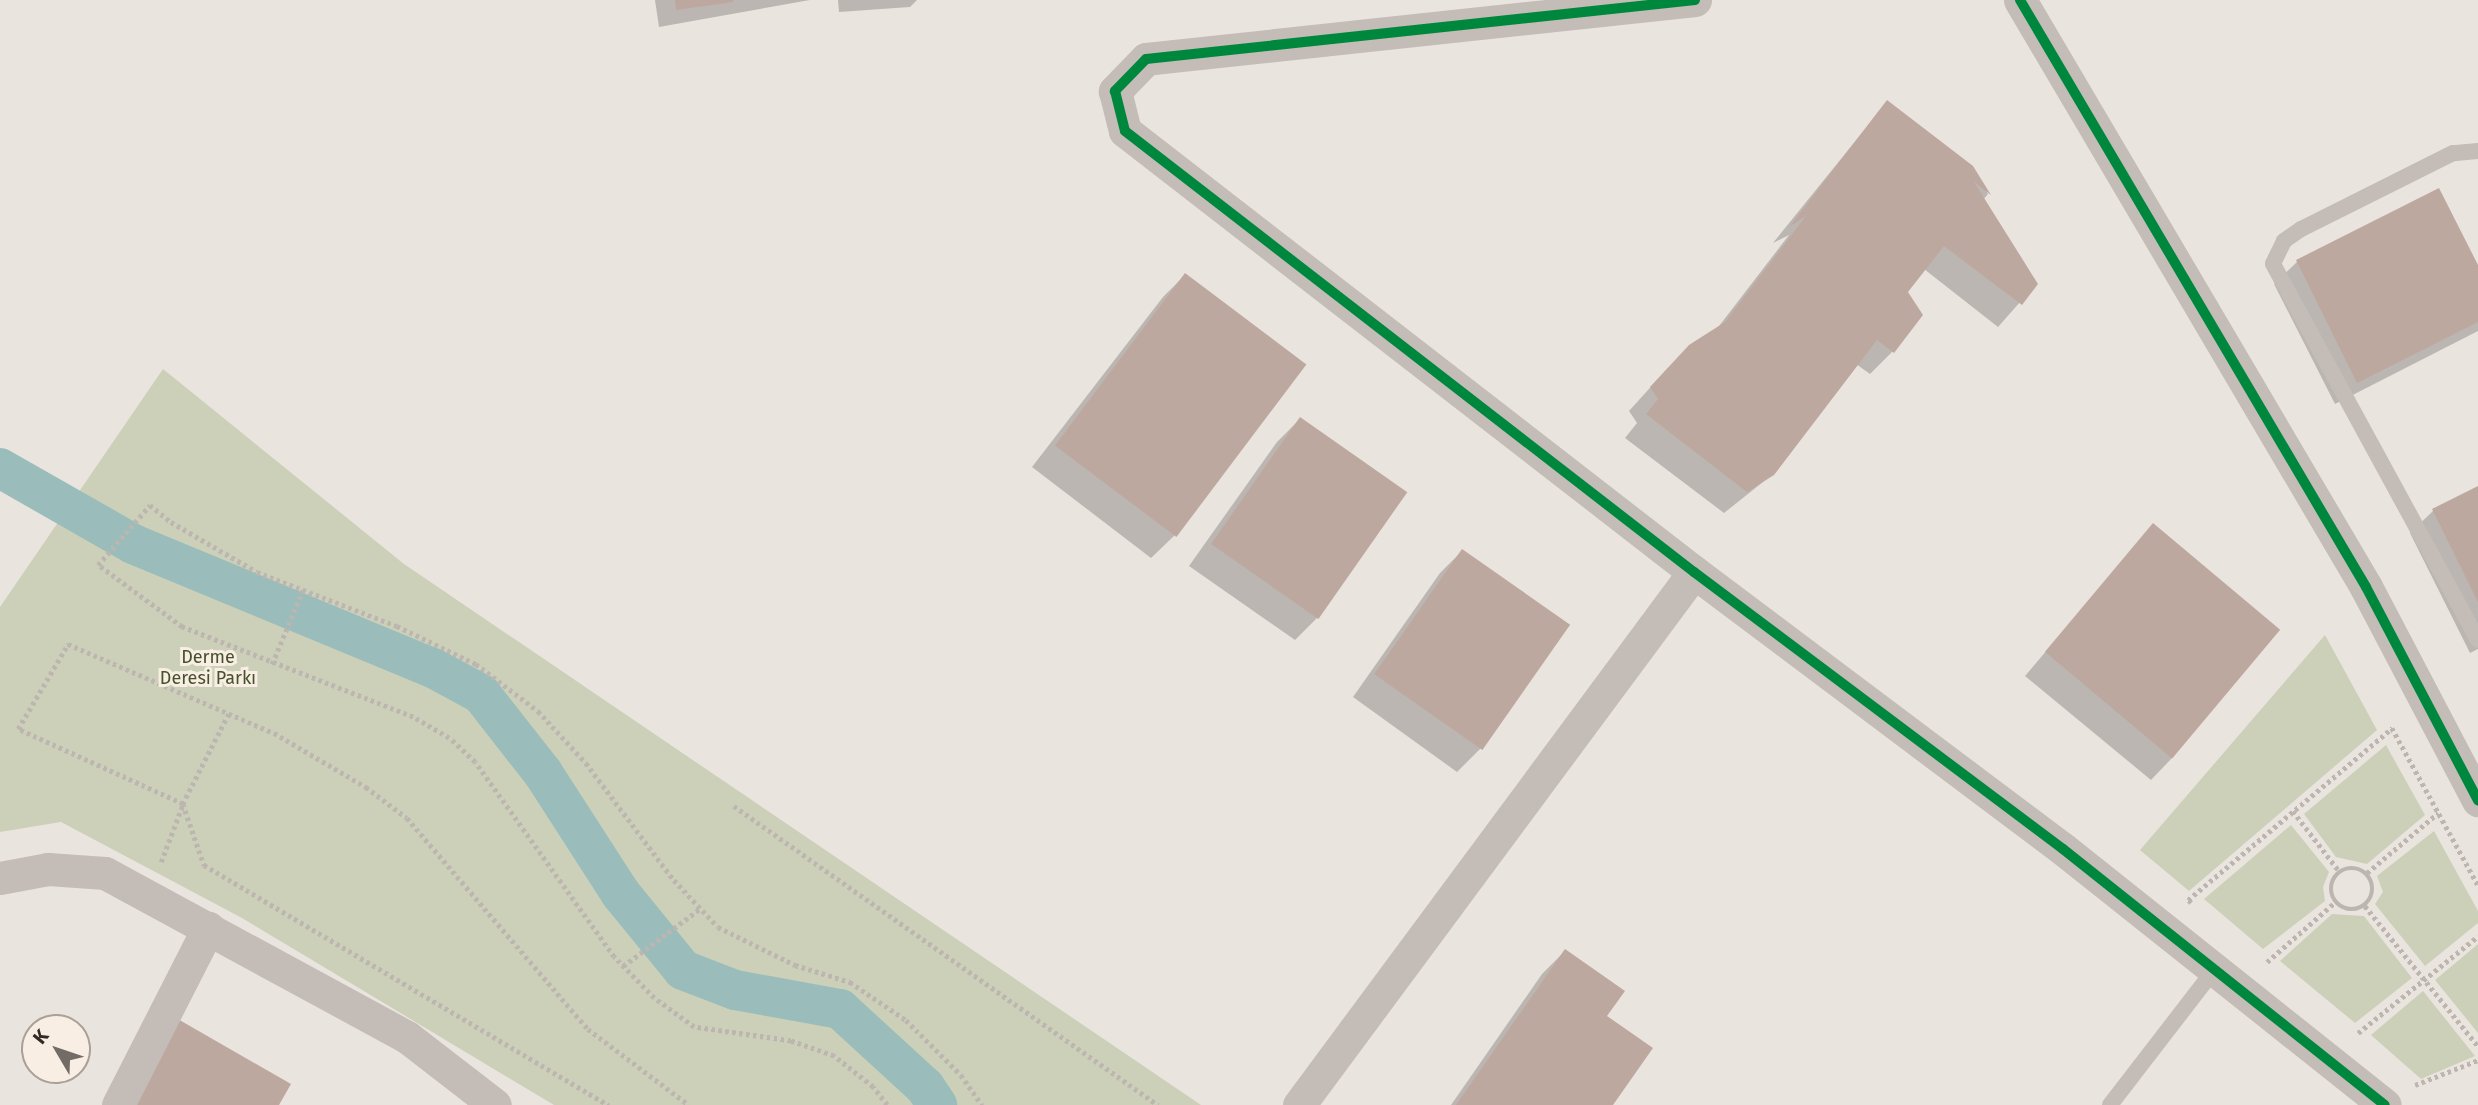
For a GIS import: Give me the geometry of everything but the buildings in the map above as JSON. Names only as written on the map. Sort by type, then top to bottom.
[{"type":"street","points":[[1695,0],[1146,59],[1115,91],[1125,131],[1693,572],[2063,849],[2385,1105]]},
{"type":"street","points":[[2020,0],[2366,586],[2478,800]]},
{"type":"street","points":[[1300,1105],[1693,572]]},
{"type":"street","points":[[0,878],[48,869],[105,873],[407,1037],[495,1105]]},
{"type":"street","points":[[118,1105],[208,928]]},
{"type":"lane","points":[[2478,151],[2453,153],[2301,229],[2284,241],[2273,264],[2478,640]]},
{"type":"lane","points":[[2110,1105],[2214,970]]},
{"type":"path","points":[[887,1105],[873,1087],[834,1056],[791,1041],[694,1027],[654,998],[624,965],[474,762],[449,738],[413,717],[183,627],[116,582],[100,563],[150,505],[171,522],[257,572],[397,626],[476,664],[538,711],[700,910],[718,927],[795,965],[850,982],[906,1020],[961,1075],[982,1105]]},
{"type":"path","points":[[273,663],[302,591]]},
{"type":"path","points":[[609,1105],[204,865],[183,804],[18,729],[68,644],[274,733],[366,787],[407,818],[588,1029],[689,1105]]},
{"type":"path","points":[[148,896],[183,804],[229,714]]},
{"type":"path","points":[[2197,908],[2188,900],[2392,728],[2478,885]]},
{"type":"path","points":[[734,806],[1158,1105]]},
{"type":"path","points":[[2292,811],[2340,872]]},
{"type":"path","points":[[2367,873],[2438,813]]},
{"type":"path","points":[[2353,868],[2367,873],[2373,894],[2365,906],[2352,910],[2335,902],[2330,889],[2340,872],[2353,868]]},
{"type":"path","points":[[2267,962],[2335,902]]},
{"type":"path","points":[[2365,906],[2478,1046]]},
{"type":"path","points":[[624,965],[700,910]]},
{"type":"path","points":[[2358,1033],[2426,981],[2478,936]]},
{"type":"path","points":[[2257,954],[2277,970]]},
{"type":"path","points":[[2348,1025],[2367,1042]]},
{"type":"path","points":[[2406,1077],[2416,1086],[2478,1060]]},
{"type":"green space","name":"Derme Deresi Parkı","points":[[163,369],[404,564],[1201,1105],[554,1105],[242,918],[61,822],[0,832],[0,607]]},
{"type":"green space","points":[[2325,635],[2377,730],[2189,891],[2140,850]]},
{"type":"green space","points":[[2386,745],[2425,815],[2367,864],[2336,857],[2304,814]]},
{"type":"green space","points":[[2291,825],[2329,872],[2323,887],[2325,901],[2263,949],[2204,899]]},
{"type":"green space","points":[[2434,831],[2478,911],[2478,923],[2425,966],[2375,904],[2383,892],[2377,876]]},
{"type":"green space","points":[[2332,914],[2364,916],[2412,978],[2355,1023],[2280,961]]},
{"type":"green space","points":[[2478,944],[2478,1033],[2435,980]]},
{"type":"green space","points":[[2423,991],[2475,1056],[2421,1079],[2371,1035]]},
{"type":"waterway","points":[[0,468],[133,544],[433,668],[481,694],[543,773],[621,894],[683,970],[735,990],[840,1009],[925,1087],[937,1105]]},
{"type":"cycle path","points":[[1695,0],[1146,59],[1115,91],[1125,131],[1694,572],[2063,849],[2385,1105]]},
{"type":"cycle path","points":[[2020,0],[2366,587],[2478,800]]}]
